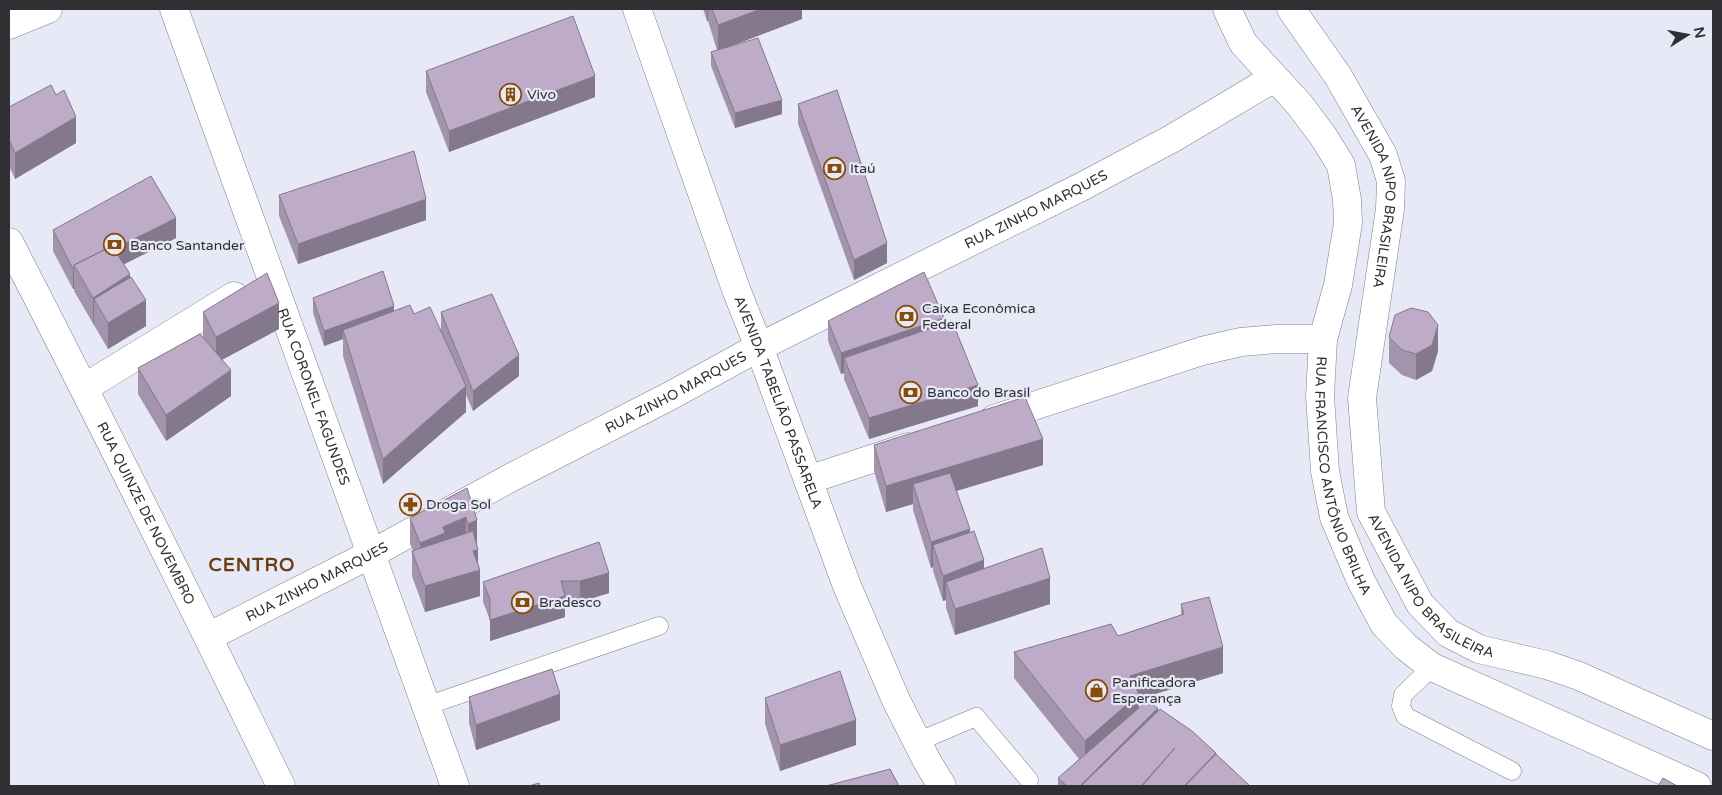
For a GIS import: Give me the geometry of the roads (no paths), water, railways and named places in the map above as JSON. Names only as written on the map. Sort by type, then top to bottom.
[{"type":"street","points":[[9,25],[48,9]]},
{"type":"street","name":"RUA CORONEL FAGUNDES","points":[[174,9],[455,786]]},
{"type":"street","name":"AVENIDA TABELIÃO PASSARELA","points":[[637,9],[737,292],[760,347],[847,586],[896,700],[942,786]]},
{"type":"street","name":"RUA FRANCISCO ANTÔNIO BRILHA","points":[[1226,9],[1243,43],[1299,104],[1323,136],[1341,165],[1345,184],[1348,223],[1338,285],[1323,339],[1320,396],[1325,471],[1334,517],[1361,581],[1384,624],[1406,647],[1432,666],[1697,786]]},
{"type":"street","name":"AVENIDA NIPO BRASILEIRA","points":[[1291,9],[1338,76],[1383,155],[1391,180],[1390,209],[1362,398],[1371,512],[1420,604],[1448,633],[1479,650],[1547,665],[1579,676],[1713,736]]},
{"type":"street","name":"RUA ZINHO MARQUES","points":[[208,637],[371,554],[512,477],[668,397],[760,347],[1083,186],[1173,138],[1274,78]]},
{"type":"street","name":"RUA QUINZE DE NOVEMBRO","points":[[9,242],[84,388],[281,786]]},
{"type":"street","points":[[84,388],[270,275]]},
{"type":"street","points":[[968,428],[1202,352],[1241,342],[1276,339],[1323,339]]},
{"type":"street","points":[[808,480],[930,440]]},
{"type":"lane","points":[[426,706],[659,626]]},
{"type":"lane","points":[[1432,666],[1403,695],[1402,706],[1405,716],[1512,771]]},
{"type":"lane","points":[[917,742],[976,717],[1029,780]]},
{"type":"place","name":"Vivo","points":[[511,94]]},
{"type":"place","name":"Itaú","points":[[834,168]]},
{"type":"place","name":"Banco Santander","points":[[114,245]]},
{"type":"place","name":"Caixa Econômica Federal","points":[[906,316]]},
{"type":"place","name":"Banco do Brasil","points":[[911,392]]},
{"type":"place","name":"Droga Sol","points":[[410,504]]},
{"type":"place","name":"Bradesco","points":[[523,602]]},
{"type":"place","name":"Panificadora Esperança","points":[[1096,690]]},
{"type":"district","name":"CENTRO","points":[[252,564]]}]
